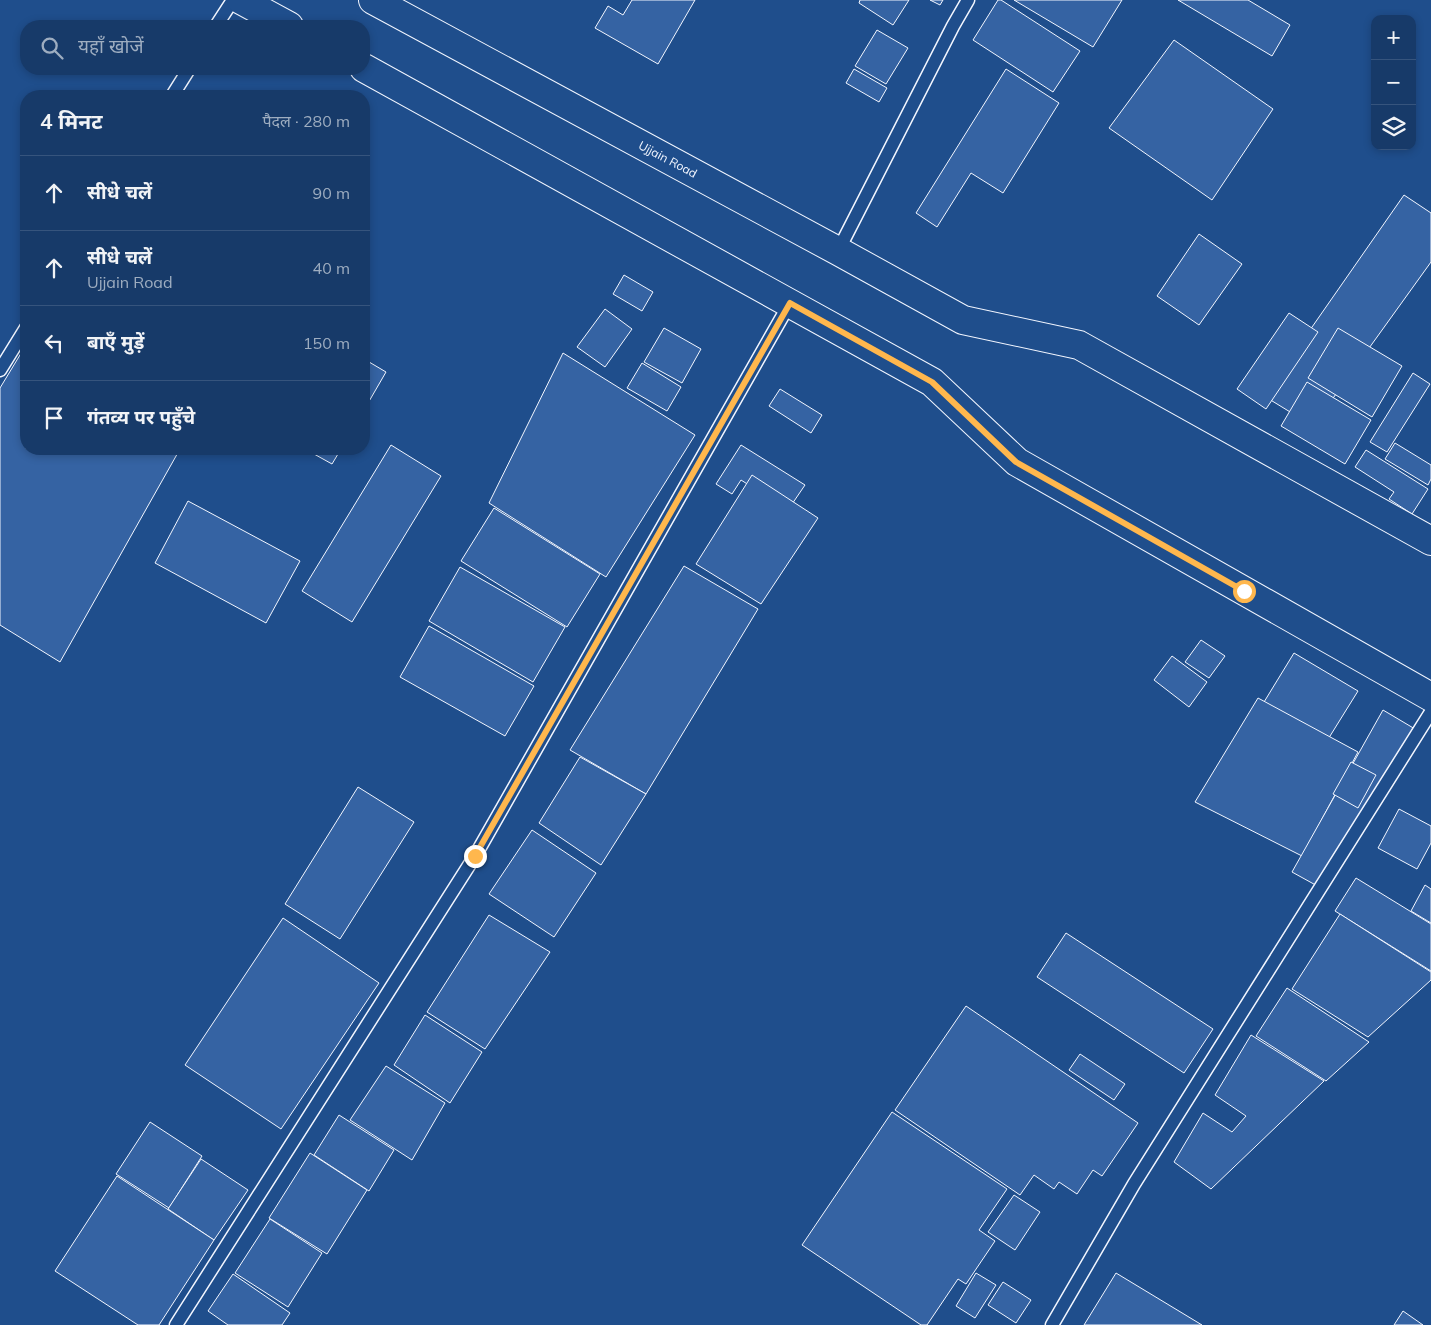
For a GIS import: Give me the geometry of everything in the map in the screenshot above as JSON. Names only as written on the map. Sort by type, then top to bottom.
[{"type":"main road","points":[[241,0],[278,20]]},
{"type":"main road","name":"Ujjain Road","points":[[373,0],[963,320],[1079,345],[1431,540]]},
{"type":"main road","points":[[370,71],[932,382],[1016,462],[1431,697]]},
{"type":"lane","points":[[220,20],[233,0]]},
{"type":"lane","points":[[838,251],[968,0]]},
{"type":"lane","points":[[176,90],[186,75]]},
{"type":"lane","points":[[176,1325],[475,856],[790,303]]},
{"type":"lane","points":[[0,370],[20,338]]},
{"type":"lane","points":[[1052,1325],[1134,1184],[1431,712]]},
{"type":"building","points":[[632,0],[695,0],[658,64],[595,28],[608,6],[623,15]]},
{"type":"building","points":[[860,0],[909,0],[893,25],[859,3]]},
{"type":"building","points":[[930,0],[943,0],[940,5]]},
{"type":"building","points":[[998,0],[1001,0],[1080,51],[1053,92],[973,40]]},
{"type":"building","points":[[1014,0],[1122,0],[1093,47]]},
{"type":"building","points":[[1178,0],[1248,0],[1290,25],[1272,56]]},
{"type":"building","points":[[877,30],[908,48],[886,84],[855,66]]},
{"type":"building","points":[[1174,40],[1273,109],[1212,200],[1109,128]]},
{"type":"building","points":[[854,69],[887,88],[879,102],[846,83]]},
{"type":"building","points":[[1006,69],[1059,103],[1003,193],[971,173],[937,227],[916,213]]},
{"type":"building","points":[[1404,195],[1431,213],[1431,262],[1313,426],[1264,396]]},
{"type":"building","points":[[1199,234],[1242,264],[1199,325],[1157,296]]},
{"type":"building","points":[[624,275],[653,292],[642,311],[613,294]]},
{"type":"building","points":[[605,309],[632,329],[605,367],[577,347]]},
{"type":"building","points":[[1289,313],[1318,332],[1266,409],[1237,389]]},
{"type":"building","points":[[664,328],[701,349],[682,383],[644,362]]},
{"type":"building","points":[[1338,328],[1402,366],[1372,417],[1308,378]]},
{"type":"building","points":[[563,353],[695,435],[606,577],[489,503]]},
{"type":"building","points":[[20,355],[20,455],[177,455],[60,662],[0,625],[0,388]]},
{"type":"building","points":[[370,363],[386,372],[370,400]]},
{"type":"building","points":[[642,363],[681,387],[667,411],[627,388]]},
{"type":"building","points":[[1413,373],[1430,384],[1387,452],[1370,442]]},
{"type":"building","points":[[1307,382],[1371,420],[1345,464],[1281,426]]},
{"type":"building","points":[[780,389],[822,415],[811,433],[769,406]]},
{"type":"building","points":[[1395,443],[1431,465],[1431,479],[1428,485],[1385,459]]},
{"type":"building","points":[[391,445],[441,476],[352,622],[302,591]]},
{"type":"building","points":[[741,445],[805,485],[788,510],[741,480],[732,494],[716,484]]},
{"type":"building","points":[[1366,450],[1428,489],[1412,514],[1389,499],[1394,492],[1355,467]]},
{"type":"building","points":[[316,455],[337,455],[332,464]]},
{"type":"building","points":[[752,475],[818,518],[761,604],[696,564]]},
{"type":"building","points":[[188,501],[300,561],[266,623],[155,563]]},
{"type":"building","points":[[494,508],[600,574],[567,627],[461,561]]},
{"type":"building","points":[[684,566],[758,609],[646,794],[570,750]]},
{"type":"building","points":[[460,567],[565,627],[533,682],[429,621]]},
{"type":"building","points":[[429,626],[534,686],[505,736],[400,677]]},
{"type":"building","points":[[1201,640],[1225,656],[1209,678],[1185,662]]},
{"type":"building","points":[[1294,653],[1358,691],[1317,757],[1253,720]]},
{"type":"building","points":[[1172,656],[1207,682],[1189,707],[1154,680]]},
{"type":"building","points":[[1258,698],[1358,752],[1302,856],[1195,802]]},
{"type":"building","points":[[1383,710],[1415,729],[1321,888],[1292,872]]},
{"type":"building","points":[[580,757],[646,794],[601,865],[539,823]]},
{"type":"building","points":[[1351,762],[1376,775],[1358,808],[1333,794]]},
{"type":"building","points":[[358,787],[414,822],[340,939],[285,904]]},
{"type":"building","points":[[1399,809],[1431,826],[1431,843],[1417,869],[1378,848]]},
{"type":"building","points":[[532,830],[596,873],[554,937],[489,894]]},
{"type":"building","points":[[1356,878],[1431,924],[1431,971],[1335,911]]},
{"type":"building","points":[[1425,885],[1431,889],[1431,923],[1411,911]]},
{"type":"building","points":[[1340,914],[1431,972],[1431,980],[1368,1037],[1292,989]]},
{"type":"building","points":[[489,915],[550,952],[485,1049],[427,1012]]},
{"type":"building","points":[[283,918],[379,983],[281,1129],[185,1065]]},
{"type":"building","points":[[1066,933],[1213,1029],[1184,1073],[1037,977]]},
{"type":"building","points":[[1287,988],[1369,1042],[1326,1081],[1256,1036]]},
{"type":"building","points":[[966,1006],[1138,1123],[1102,1176],[1093,1170],[1077,1194],[1059,1182],[1054,1189],[1034,1175],[1020,1195],[895,1110]]},
{"type":"building","points":[[425,1015],[482,1052],[450,1103],[394,1065]]},
{"type":"building","points":[[1251,1035],[1324,1081],[1211,1189],[1174,1162],[1203,1113],[1232,1132],[1246,1116],[1215,1095]]},
{"type":"building","points":[[1080,1054],[1125,1084],[1114,1100],[1069,1070]]},
{"type":"building","points":[[386,1066],[445,1103],[412,1160],[350,1120]]},
{"type":"building","points":[[892,1112],[1007,1189],[979,1230],[995,1241],[966,1284],[958,1279],[927,1325],[921,1325],[802,1245]]},
{"type":"building","points":[[339,1115],[394,1150],[369,1191],[314,1155]]},
{"type":"building","points":[[150,1122],[202,1156],[169,1208],[116,1174]]},
{"type":"building","points":[[310,1153],[367,1190],[327,1254],[269,1218]]},
{"type":"building","points":[[201,1159],[248,1190],[214,1240],[168,1209]]},
{"type":"building","points":[[117,1176],[214,1240],[159,1325],[138,1325],[55,1271]]},
{"type":"building","points":[[1014,1195],[1040,1212],[1015,1250],[988,1232]]},
{"type":"building","points":[[270,1219],[322,1253],[288,1307],[235,1273]]},
{"type":"building","points":[[976,1273],[996,1285],[975,1318],[956,1306]]},
{"type":"building","points":[[1116,1273],[1202,1325],[1084,1325]]},
{"type":"building","points":[[233,1274],[290,1313],[282,1325],[228,1325],[208,1311]]},
{"type":"building","points":[[1003,1282],[1031,1300],[1016,1323],[988,1305]]},
{"type":"building","points":[[1403,1311],[1423,1325],[1394,1325]]},
{"type":"route","points":[[475,856],[790,303],[932,382],[1016,462],[1244,591]]}]
